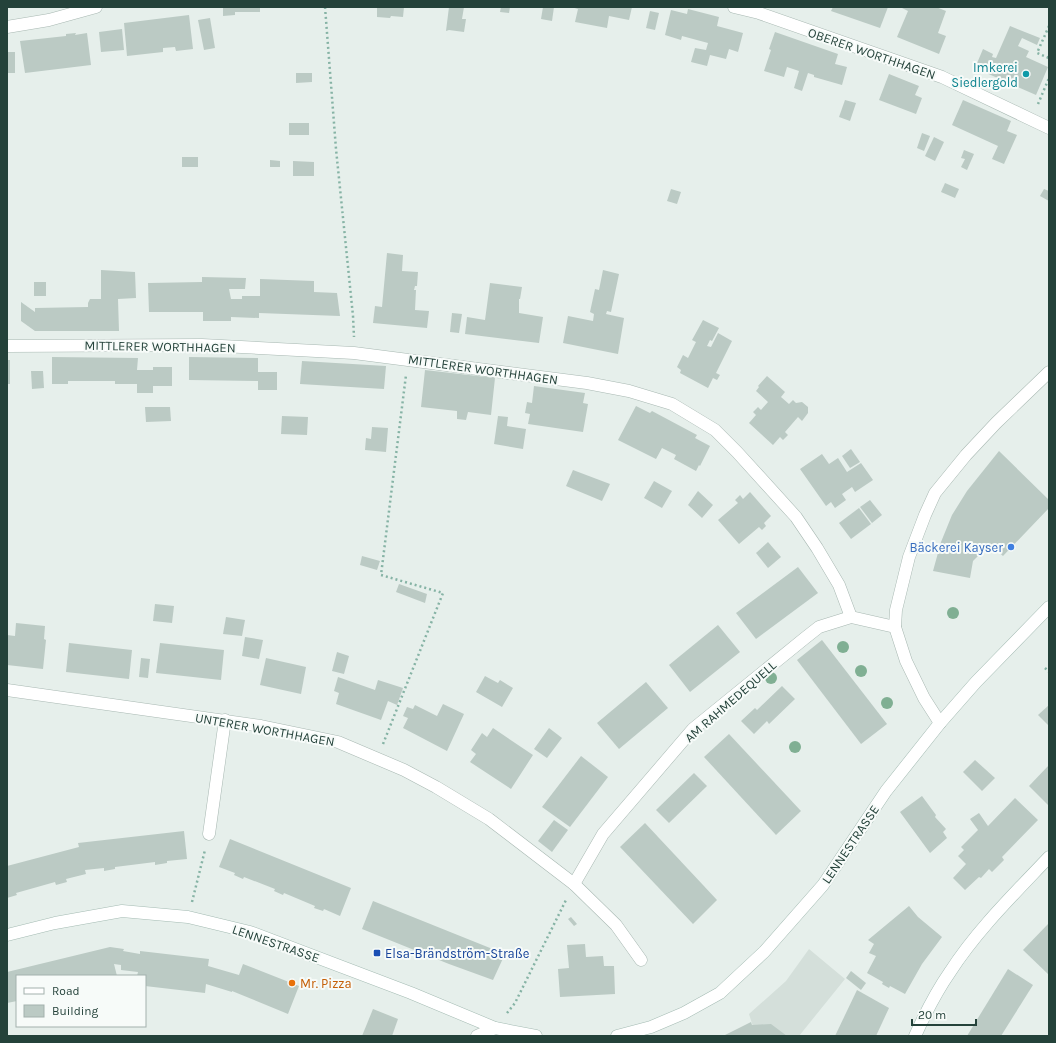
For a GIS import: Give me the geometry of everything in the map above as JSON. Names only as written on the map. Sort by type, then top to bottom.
[{"type":"street","points":[[7,27],[49,20],[96,7]]},
{"type":"street","name":"OBERER WORTHHAGEN","points":[[734,7],[759,13],[942,77],[1049,128]]},
{"type":"street","name":"MITTLERER WORTHHAGEN","points":[[7,346],[202,345],[354,353],[587,383],[629,391],[672,404],[715,430],[796,517],[839,585],[851,617]]},
{"type":"street","points":[[940,722],[924,698],[906,661],[896,627],[896,610],[909,557],[924,515],[935,493],[966,455],[996,423],[1049,372]]},
{"type":"street","name":"LENNESTRASSE","points":[[617,1036],[651,1028],[684,1013],[720,993],[764,952],[823,885],[886,791],[940,722],[1049,606]]},
{"type":"street","name":"AM RAHMEDEQUELL","points":[[574,884],[602,834],[693,729],[819,627],[851,617],[896,627]]},
{"type":"street","name":"UNTERER WORTHHAGEN","points":[[7,690],[261,726],[338,742],[378,758],[436,787],[489,819],[574,884],[616,925],[642,960]]},
{"type":"street","points":[[209,834],[225,720]]},
{"type":"street","points":[[915,1036],[950,971],[995,914],[1049,857]]},
{"type":"street","name":"LENNESTRASSE","points":[[7,935],[55,923],[122,912],[188,917],[250,932],[411,993],[495,1028],[536,1036]]},
{"type":"street","points":[[477,1036],[495,1028]]},
{"type":"path","points":[[325,7],[336,149],[353,316]]},
{"type":"path","points":[[1049,26],[1037,53],[1049,58]]},
{"type":"path","points":[[1031,120],[1049,78]]},
{"type":"path","points":[[378,758],[443,593],[380,575],[408,359]]},
{"type":"path","points":[[1045,668],[1049,672]]},
{"type":"path","points":[[188,917],[209,834]]},
{"type":"path","points":[[495,1028],[515,1004],[574,884]]},
{"type":"shaded area","points":[[809,949],[845,979],[799,1036],[756,1036],[749,1014],[786,981]]},
{"type":"building","points":[[223,7],[260,7],[260,12],[235,12],[235,15],[223,16]]},
{"type":"building","points":[[377,7],[404,7],[403,17],[377,17]]},
{"type":"building","points":[[449,7],[464,7],[462,19],[466,19],[464,32],[446,31]]},
{"type":"building","points":[[501,7],[510,7],[509,13],[500,12]]},
{"type":"building","points":[[543,7],[554,7],[552,21],[541,19]]},
{"type":"building","points":[[571,7],[632,7],[629,20],[609,16],[607,28],[575,22],[578,9]]},
{"type":"building","points":[[833,7],[888,7],[880,28],[831,11]]},
{"type":"building","points":[[900,7],[936,7],[946,11],[938,33],[946,36],[939,54],[897,37],[908,11]]},
{"type":"building","points":[[688,9],[719,17],[717,26],[743,33],[738,52],[729,49],[726,59],[710,55],[707,66],[691,62],[695,48],[706,50],[708,43],[682,36],[681,40],[665,35],[671,10],[687,14]]},
{"type":"building","points":[[650,11],[659,13],[655,30],[646,28]]},
{"type":"building","points":[[189,15],[193,49],[176,51],[175,47],[163,48],[163,52],[127,56],[124,23]]},
{"type":"building","points":[[210,18],[215,48],[204,50],[198,20]]},
{"type":"building","points":[[1010,26],[1040,38],[1037,45],[1022,38],[1018,46],[1029,51],[1026,57],[1048,67],[1036,95],[975,68],[983,49],[993,54],[992,57],[996,58]]},
{"type":"building","points":[[122,29],[124,50],[101,52],[99,32]]},
{"type":"building","points":[[775,32],[838,54],[835,64],[847,67],[842,85],[814,77],[814,75],[808,73],[802,91],[794,88],[799,71],[787,67],[784,77],[764,71]]},
{"type":"building","points":[[76,33],[75,35],[87,33],[91,65],[25,73],[20,41],[66,36],[66,34]]},
{"type":"building","points":[[7,52],[15,52],[15,73],[7,73]]},
{"type":"building","points":[[296,73],[312,73],[312,82],[296,83]]},
{"type":"building","points":[[889,74],[919,86],[915,95],[922,98],[916,114],[879,100]]},
{"type":"building","points":[[845,100],[856,103],[850,121],[839,117]]},
{"type":"building","points":[[963,100],[1011,121],[1007,131],[1017,135],[1004,164],[992,159],[998,146],[952,125]]},
{"type":"building","points":[[289,123],[309,123],[309,135],[289,135]]},
{"type":"building","points":[[922,133],[930,136],[924,151],[917,148]]},
{"type":"building","points":[[934,137],[944,142],[935,161],[925,156]]},
{"type":"building","points":[[964,150],[974,154],[967,170],[961,167],[965,159],[961,158]]},
{"type":"building","points":[[182,157],[198,157],[198,167],[182,167]]},
{"type":"building","points":[[270,160],[280,161],[280,167],[270,167]]},
{"type":"building","points":[[293,161],[314,162],[314,176],[293,176]]},
{"type":"building","points":[[945,183],[959,189],[955,198],[941,192]]},
{"type":"building","points":[[671,189],[681,192],[677,204],[667,201]]},
{"type":"building","points":[[1044,189],[1049,191],[1049,201],[1040,196]]},
{"type":"building","points":[[387,253],[403,255],[402,271],[418,272],[417,286],[415,286],[414,290],[416,290],[415,310],[429,311],[427,328],[373,323],[375,306],[382,307]]},
{"type":"building","points":[[101,270],[135,272],[136,298],[118,299],[119,331],[35,331],[21,321],[21,302],[35,312],[35,308],[88,307],[90,299],[101,299]]},
{"type":"building","points":[[603,270],[619,274],[611,312],[607,311],[606,314],[624,318],[618,354],[563,343],[568,316],[593,321],[594,314],[590,312],[595,289],[599,290]]},
{"type":"building","points":[[202,277],[246,278],[245,289],[229,289],[231,299],[242,299],[242,296],[260,296],[260,279],[314,281],[314,292],[337,293],[340,316],[259,313],[259,318],[231,317],[231,321],[203,321],[203,312],[149,312],[148,283],[202,282]]},
{"type":"building","points":[[34,282],[46,282],[46,296],[34,296]]},
{"type":"building","points":[[490,283],[522,287],[519,299],[519,313],[543,317],[539,343],[465,334],[467,317],[485,320]]},
{"type":"building","points":[[452,313],[462,314],[459,333],[450,332]]},
{"type":"building","points":[[703,320],[719,328],[712,341],[710,340],[707,346],[711,347],[718,333],[732,341],[716,373],[720,375],[717,380],[713,378],[708,388],[680,373],[681,370],[677,367],[683,355],[688,358],[696,342],[692,340]]},
{"type":"building","points":[[52,357],[138,358],[137,370],[153,370],[153,367],[172,367],[172,386],[153,386],[153,393],[137,393],[137,384],[115,384],[115,381],[68,381],[68,384],[52,384]]},
{"type":"building","points":[[189,357],[258,358],[258,372],[277,372],[277,390],[258,390],[258,381],[189,380]]},
{"type":"building","points":[[7,360],[10,360],[10,384],[7,384]]},
{"type":"building","points":[[302,361],[386,366],[384,389],[300,384]]},
{"type":"building","points":[[425,370],[495,378],[491,415],[468,412],[466,420],[457,419],[457,411],[421,407]]},
{"type":"building","points":[[31,371],[43,371],[44,388],[32,389]]},
{"type":"building","points":[[767,376],[785,392],[781,397],[789,404],[793,400],[796,403],[802,402],[808,407],[808,413],[802,421],[798,417],[785,432],[788,435],[783,440],[780,437],[773,445],[749,423],[756,415],[753,412],[758,407],[761,410],[768,402],[756,391],[759,387],[758,386]]},
{"type":"building","points":[[534,386],[585,393],[583,403],[588,404],[583,432],[528,424],[530,414],[525,413],[527,402],[532,403]]},
{"type":"building","points":[[636,406],[650,413],[652,411],[697,435],[695,438],[710,446],[696,471],[674,459],[676,455],[662,448],[656,459],[618,440]]},
{"type":"building","points":[[145,407],[170,407],[171,421],[146,422]]},
{"type":"building","points":[[282,416],[308,417],[307,435],[281,434]]},
{"type":"building","points":[[498,416],[508,417],[507,426],[526,429],[523,449],[494,444]]},
{"type":"building","points":[[372,427],[388,428],[386,452],[365,450],[366,438],[371,439]]},
{"type":"building","points":[[851,449],[860,462],[850,468],[842,456]]},
{"type":"building","points":[[999,451],[1049,500],[1049,508],[1003,556],[990,544],[973,561],[970,578],[933,571],[941,542],[952,515],[967,491]]},
{"type":"building","points":[[822,454],[829,464],[838,458],[847,472],[861,463],[873,480],[855,492],[852,487],[842,494],[846,500],[835,508],[831,502],[826,506],[800,469]]},
{"type":"building","points":[[573,470],[610,484],[602,501],[566,486]]},
{"type":"building","points":[[654,481],[672,491],[662,508],[644,498]]},
{"type":"building","points":[[698,491],[713,505],[702,518],[688,505]]},
{"type":"building","points":[[750,492],[771,516],[764,523],[766,526],[762,530],[759,527],[739,544],[718,520],[738,503],[735,500],[740,495],[743,499]]},
{"type":"building","points":[[870,500],[882,515],[872,523],[860,507]]},
{"type":"building","points":[[859,508],[871,524],[851,539],[839,523]]},
{"type":"building","points":[[768,542],[781,557],[768,568],[756,553]]},
{"type":"building","points":[[362,556],[380,561],[377,570],[360,565]]},
{"type":"building","points":[[798,567],[818,593],[756,639],[736,613]]},
{"type":"building","points":[[399,584],[427,594],[425,603],[396,592]]},
{"type":"building","points":[[155,604],[174,606],[172,623],[153,621]]},
{"type":"building","points":[[226,617],[245,620],[242,636],[223,634]]},
{"type":"building","points":[[16,623],[45,626],[44,639],[46,640],[43,669],[7,665],[7,635],[15,636]]},
{"type":"building","points":[[718,625],[740,652],[690,692],[669,665]]},
{"type":"building","points":[[245,637],[263,640],[259,659],[242,656]]},
{"type":"building","points":[[822,640],[887,724],[861,744],[797,660]]},
{"type":"building","points":[[69,643],[132,650],[129,679],[66,672]]},
{"type":"building","points":[[160,643],[224,650],[221,680],[156,673]]},
{"type":"building","points":[[337,652],[349,656],[344,674],[332,671]]},
{"type":"building","points":[[141,658],[150,659],[148,678],[139,677]]},
{"type":"building","points":[[266,658],[306,667],[301,694],[260,685]]},
{"type":"building","points":[[485,676],[498,683],[500,680],[513,688],[502,707],[476,692]]},
{"type":"building","points":[[338,677],[375,690],[378,680],[403,688],[397,705],[388,701],[381,720],[336,704],[339,693],[334,691]]},
{"type":"building","points":[[646,682],[668,708],[619,749],[597,723]]},
{"type":"building","points":[[782,686],[795,699],[769,724],[767,721],[754,734],[741,721],[755,708],[757,710]]},
{"type":"building","points":[[443,704],[464,714],[447,751],[403,728],[408,718],[403,716],[407,707],[413,709],[415,705],[437,716]]},
{"type":"building","points":[[1049,705],[1049,726],[1038,715]]},
{"type":"building","points":[[493,728],[533,755],[511,789],[470,762],[476,754],[471,750],[482,733],[487,737]]},
{"type":"building","points":[[549,728],[562,738],[547,758],[534,749]]},
{"type":"building","points":[[729,734],[801,811],[776,835],[704,757]]},
{"type":"building","points":[[581,756],[608,777],[570,827],[542,807]]},
{"type":"building","points":[[975,760],[995,778],[982,791],[963,772]]},
{"type":"building","points":[[1049,765],[1049,806],[1029,786]]},
{"type":"building","points":[[694,773],[707,786],[669,823],[656,810]]},
{"type":"building","points":[[922,796],[936,815],[935,817],[946,829],[943,832],[947,838],[930,853],[900,812]]},
{"type":"building","points":[[1015,798],[1038,820],[1002,857],[1004,860],[992,872],[989,869],[981,878],[979,877],[965,890],[953,878],[966,864],[958,856],[964,850],[961,847],[978,830],[970,819],[979,813],[988,826]]},
{"type":"building","points":[[554,820],[568,830],[552,852],[538,841]]},
{"type":"building","points":[[645,823],[717,900],[693,924],[620,847]]},
{"type":"building","points":[[184,831],[187,859],[167,861],[167,863],[155,865],[155,862],[115,867],[115,869],[104,871],[104,868],[85,870],[86,874],[66,879],[67,882],[56,885],[55,882],[16,893],[17,895],[7,898],[7,866],[79,847],[78,843]]},
{"type":"building","points":[[230,839],[351,888],[340,916],[324,909],[323,911],[314,908],[315,906],[284,893],[283,895],[274,891],[275,889],[244,877],[243,879],[234,875],[235,873],[219,867]]},
{"type":"building","points":[[373,901],[505,954],[493,980],[362,929]]},
{"type":"building","points":[[909,906],[918,917],[942,937],[922,964],[905,994],[890,986],[889,988],[882,984],[883,982],[867,973],[876,956],[869,953],[874,944],[868,940]]},
{"type":"building","points":[[571,917],[577,924],[574,926],[568,919]]},
{"type":"building","points":[[1049,923],[1049,975],[1023,950]]},
{"type":"building","points":[[585,944],[586,957],[603,956],[604,966],[614,966],[615,994],[560,997],[558,969],[569,968],[567,945]]},
{"type":"building","points":[[110,947],[124,949],[123,951],[140,954],[140,951],[209,959],[208,966],[239,975],[243,964],[299,986],[288,1014],[232,991],[206,984],[205,993],[146,986],[146,975],[137,975],[138,972],[121,970],[121,965],[114,964],[117,975],[16,975],[16,1001],[7,1003],[7,972]]},
{"type":"building","points":[[1008,969],[1033,985],[1001,1036],[967,1036]]},
{"type":"building","points":[[851,971],[866,983],[861,990],[846,978]]},
{"type":"building","points":[[857,990],[889,1008],[876,1036],[835,1036]]},
{"type":"building","points":[[373,1009],[398,1019],[392,1036],[362,1036]]},
{"type":"building","points":[[751,1022],[752,1025],[771,1024],[787,1036],[723,1036]]},
{"type":"place","name":"Imkerei Siedlergold","points":[[1026,74]]},
{"type":"place","name":"Bäckerei Kayser","points":[[1011,547]]},
{"type":"place","name":"Elsa-Brändström-Straße","points":[[377,953]]},
{"type":"place","name":"Mr. Pizza","points":[[292,983]]}]
